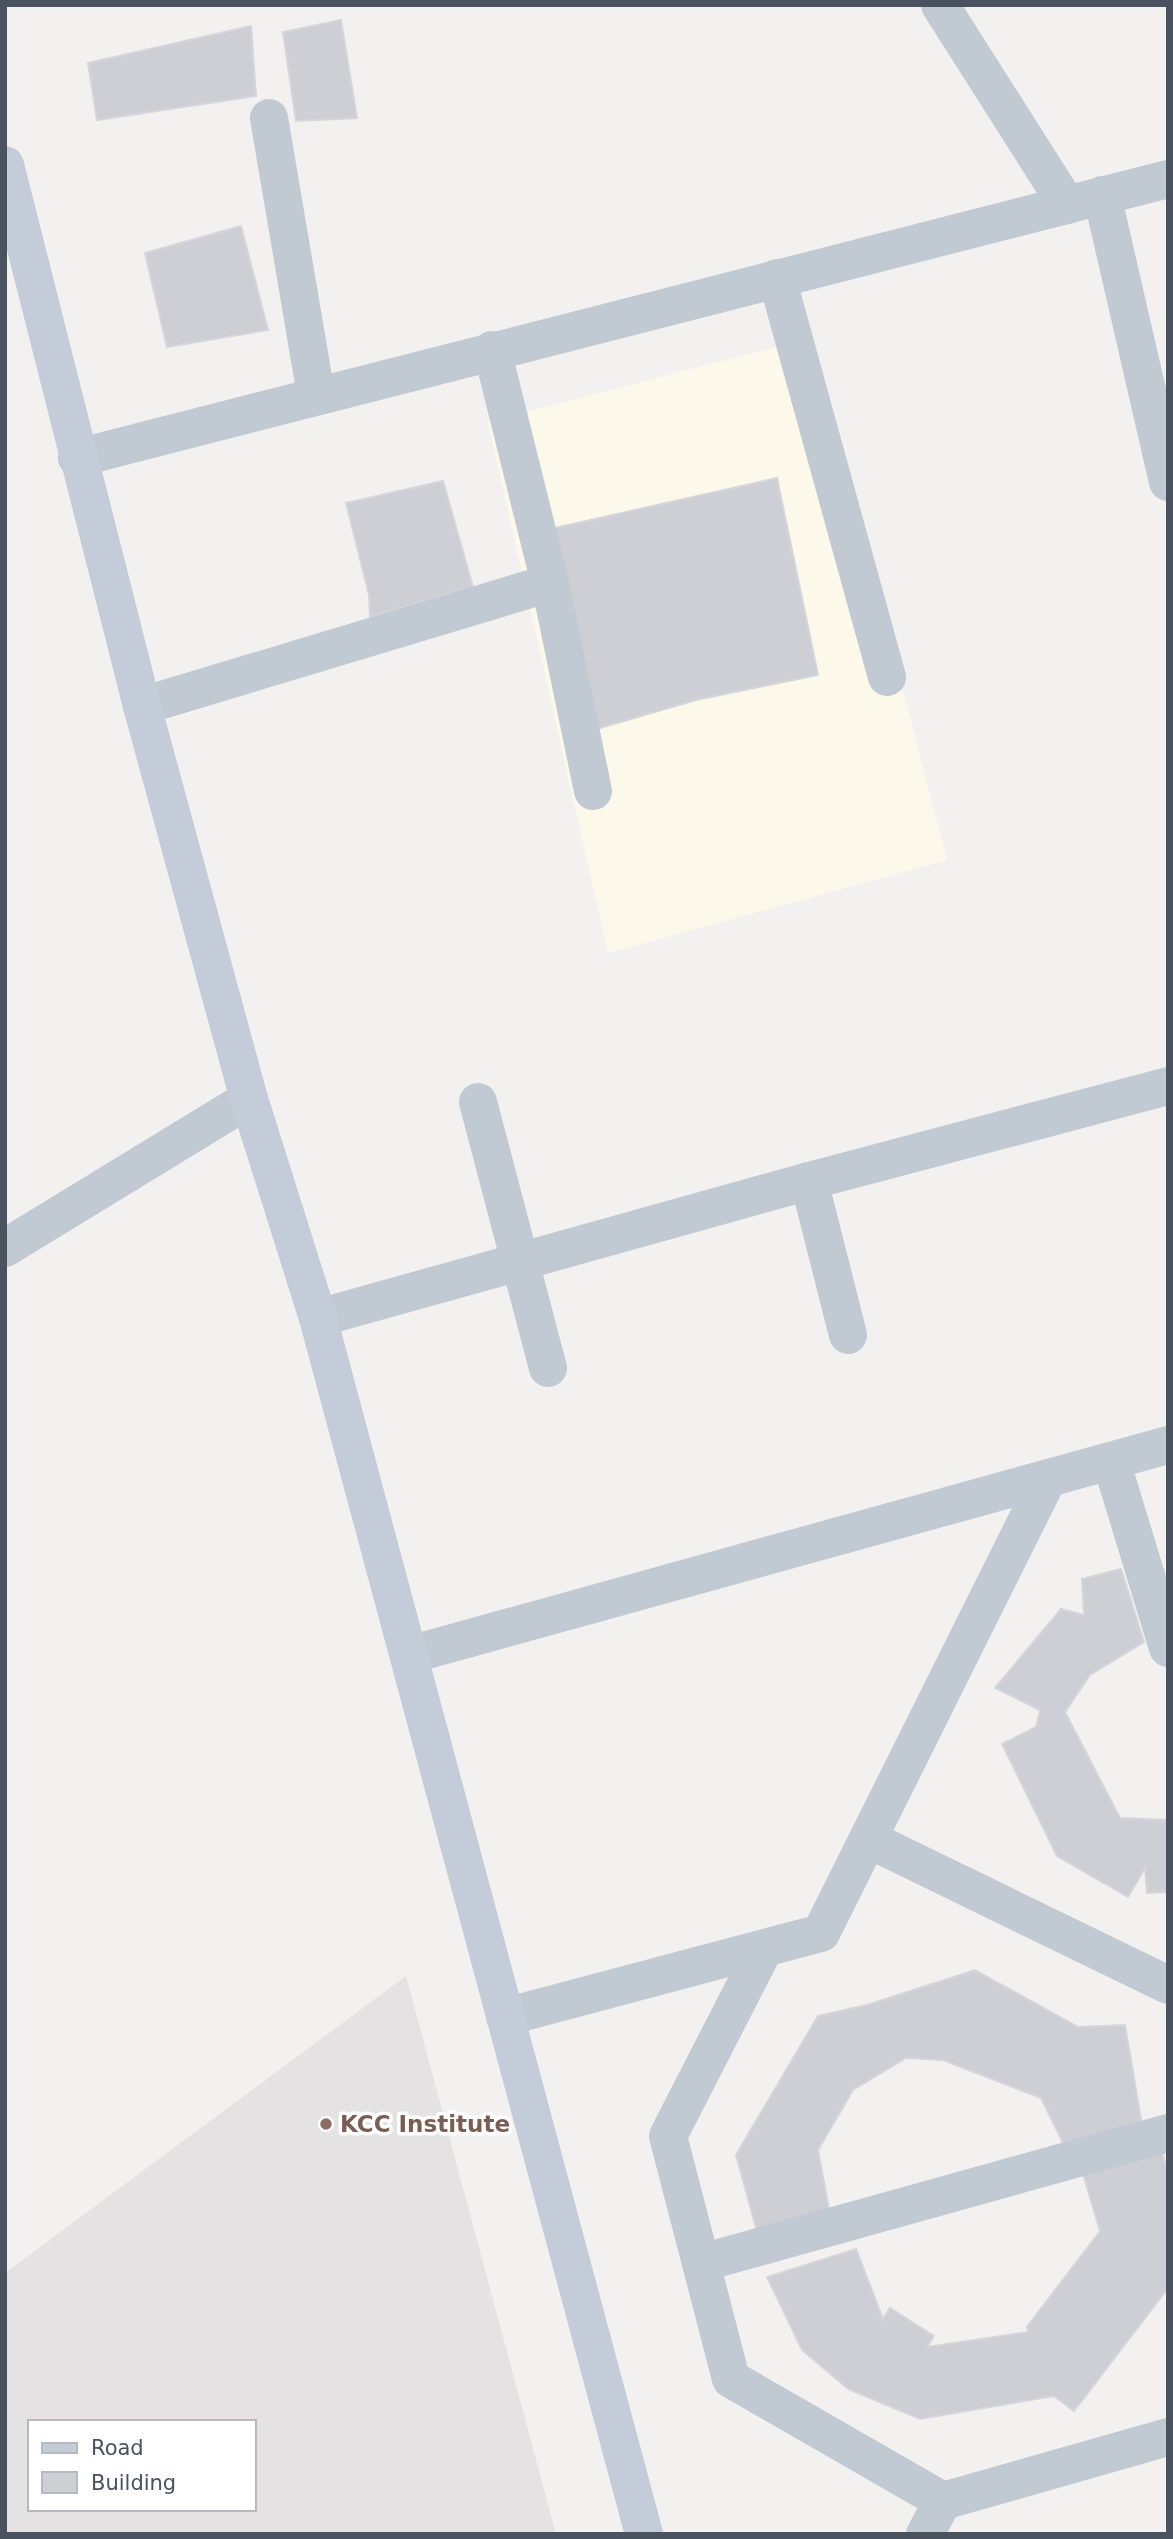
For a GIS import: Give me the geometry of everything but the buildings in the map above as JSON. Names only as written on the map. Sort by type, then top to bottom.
[{"type":"street","points":[[940,5],[1085,200],[1168,482]]},
{"type":"street","points":[[269,118],[316,395]]},
{"type":"street","points":[[5,166],[142,706],[249,1099],[318,1318],[643,2534]]},
{"type":"street","points":[[77,458],[1168,179]]},
{"type":"street","points":[[777,278],[887,677]]},
{"type":"street","points":[[492,350],[550,583],[593,791]]},
{"type":"street","points":[[142,706],[550,583]]},
{"type":"street","points":[[318,1318],[809,1181],[1168,1086]]},
{"type":"street","points":[[5,1248],[249,1099]]},
{"type":"street","points":[[478,1102],[548,1368]]},
{"type":"street","points":[[809,1181],[848,1335]]},
{"type":"street","points":[[409,1655],[1168,1445]]},
{"type":"street","points":[[1111,1461],[1168,1648]]},
{"type":"street","points":[[505,2017],[821,1933],[1048,1478]]},
{"type":"street","points":[[869,1839],[1168,1985]]},
{"type":"street","points":[[764,1949],[668,2136],[732,2379],[943,2501]]},
{"type":"street","points":[[702,2263],[1168,2133]]},
{"type":"street","points":[[925,2534],[943,2501],[1168,2437]]},
{"type":"shaded area","points":[[811,338],[947,860],[608,953],[488,422]]},
{"type":"shaded area","name":"KCC Institute","points":[[406,1976],[556,2534],[5,2534],[5,2273]]},
{"type":"place","name":"KCC Institute","points":[[326,2124]]}]
